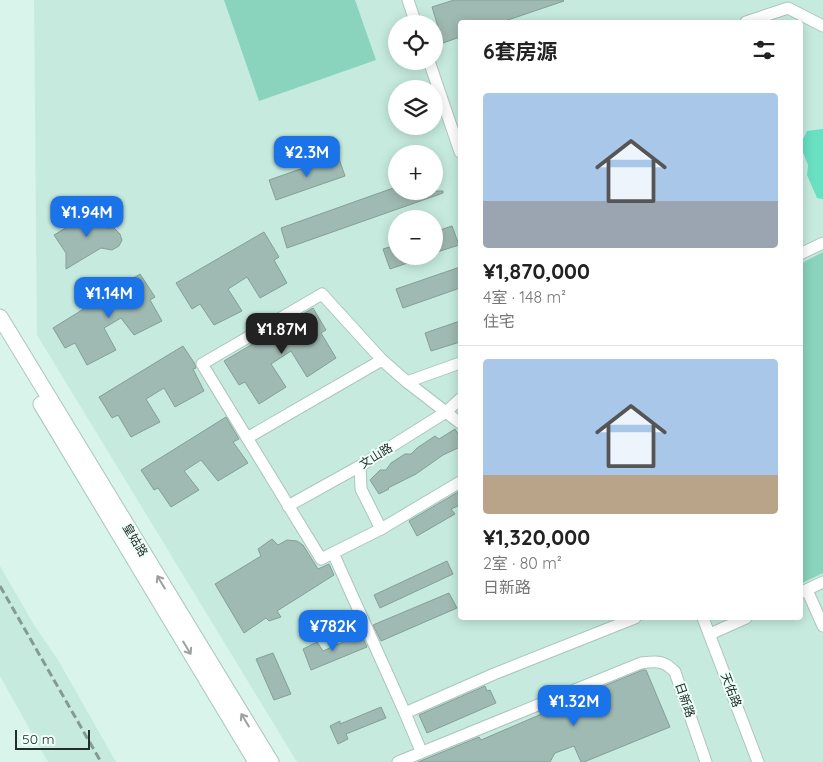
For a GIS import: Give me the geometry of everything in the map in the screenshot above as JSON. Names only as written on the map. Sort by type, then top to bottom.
[{"type":"street","points":[[409,0],[413,15]]},
{"type":"street","points":[[750,20],[783,5],[823,26]]},
{"type":"street","points":[[433,70],[454,117],[458,140]]},
{"type":"street","points":[[803,253],[823,243]]},
{"type":"street","points":[[458,421],[407,382],[382,360],[322,294],[202,364],[320,559],[381,529],[458,483]]},
{"type":"street","name":"皇姑路","points":[[0,317],[271,762]]},
{"type":"street","name":"皇姑路","points":[[0,336],[256,762]]},
{"type":"street","points":[[247,438],[382,360]]},
{"type":"street","points":[[407,382],[458,364]]},
{"type":"street","name":"文山路","points":[[288,506],[360,466],[446,412],[458,401]]},
{"type":"street","points":[[360,466],[361,489],[381,529]]},
{"type":"street","points":[[333,553],[421,751]]},
{"type":"street","points":[[823,582],[803,591],[823,626]]},
{"type":"street","points":[[404,713],[494,674],[630,620]]},
{"type":"street","name":"天佑路","points":[[704,620],[758,762]]},
{"type":"street","points":[[710,634],[742,620]]},
{"type":"street","name":"日新路","points":[[398,762],[421,751],[641,663],[654,661],[667,664],[675,672],[706,762]]},
{"type":"shaded area","points":[[34,0],[823,0],[823,762],[297,762],[37,335]]},
{"type":"shaded area","points":[[224,0],[355,0],[376,60],[259,101]]},
{"type":"shaded area","points":[[823,129],[823,199],[817,198],[807,175],[808,165],[803,152],[803,139],[807,131]]},
{"type":"shaded area","points":[[823,252],[823,573],[803,583],[803,262]]},
{"type":"shaded area","points":[[0,566],[34,625],[58,660],[116,762],[48,762],[0,676]]},
{"type":"building","points":[[454,0],[564,1],[508,20],[458,20],[458,38],[443,43],[443,15],[434,15],[432,7]]},
{"type":"building","points":[[338,156],[345,176],[276,200],[269,180]]},
{"type":"building","points":[[388,190],[388,200],[423,200],[395,210],[388,210],[388,212],[287,248],[281,228]]},
{"type":"building","points":[[96,210],[106,228],[114,228],[120,234],[122,240],[119,246],[112,250],[101,248],[66,269],[66,253],[54,235]]},
{"type":"building","points":[[452,226],[458,245],[443,250],[443,229]]},
{"type":"building","points":[[264,232],[279,257],[274,260],[287,283],[260,298],[247,277],[228,289],[242,311],[214,325],[200,304],[192,309],[176,283]]},
{"type":"building","points":[[388,247],[388,263],[383,249]]},
{"type":"building","points":[[389,265],[402,265],[390,269]]},
{"type":"building","points":[[458,268],[458,289],[403,308],[396,289]]},
{"type":"building","points":[[140,274],[155,297],[150,300],[162,321],[134,335],[121,318],[104,328],[116,350],[87,365],[75,343],[65,348],[53,328]]},
{"type":"building","points":[[313,308],[326,330],[321,333],[336,358],[307,377],[291,351],[271,364],[286,387],[259,404],[245,382],[239,385],[224,361]]},
{"type":"building","points":[[458,322],[458,343],[431,351],[425,333]]},
{"type":"building","points":[[183,346],[195,364],[196,368],[193,369],[204,391],[175,407],[164,388],[146,399],[160,422],[131,437],[118,415],[112,418],[99,397]]},
{"type":"building","points":[[226,417],[239,439],[233,442],[248,463],[218,481],[201,460],[184,471],[199,490],[171,507],[158,488],[154,490],[141,470]]},
{"type":"building","points":[[455,429],[458,434],[458,448],[379,494],[370,480],[380,470],[386,470],[391,463],[405,454],[411,454],[435,436],[439,439]]},
{"type":"building","points":[[458,492],[458,506],[451,509],[455,514],[417,536],[409,521]]},
{"type":"building","points":[[272,539],[278,545],[287,540],[297,541],[303,545],[318,569],[329,564],[334,575],[277,611],[281,617],[269,621],[266,618],[244,633],[215,584],[261,556],[258,549]]},
{"type":"building","points":[[447,561],[453,574],[380,608],[374,595]]},
{"type":"building","points":[[449,593],[457,608],[381,641],[373,625]]},
{"type":"building","points":[[361,634],[367,647],[311,670],[303,649],[317,642],[323,651]]},
{"type":"building","points":[[273,653],[291,694],[274,700],[256,659]]},
{"type":"building","points":[[646,670],[670,727],[584,762],[581,762],[574,746],[555,753],[550,762],[418,762],[479,737],[481,740],[558,707],[557,705]]},
{"type":"building","points":[[485,686],[487,691],[490,690],[496,703],[427,733],[419,715]]},
{"type":"building","points":[[381,707],[386,718],[346,734],[348,739],[338,744],[330,726],[340,721],[340,724]]},
{"type":"railway","points":[[0,586],[101,762]]}]
